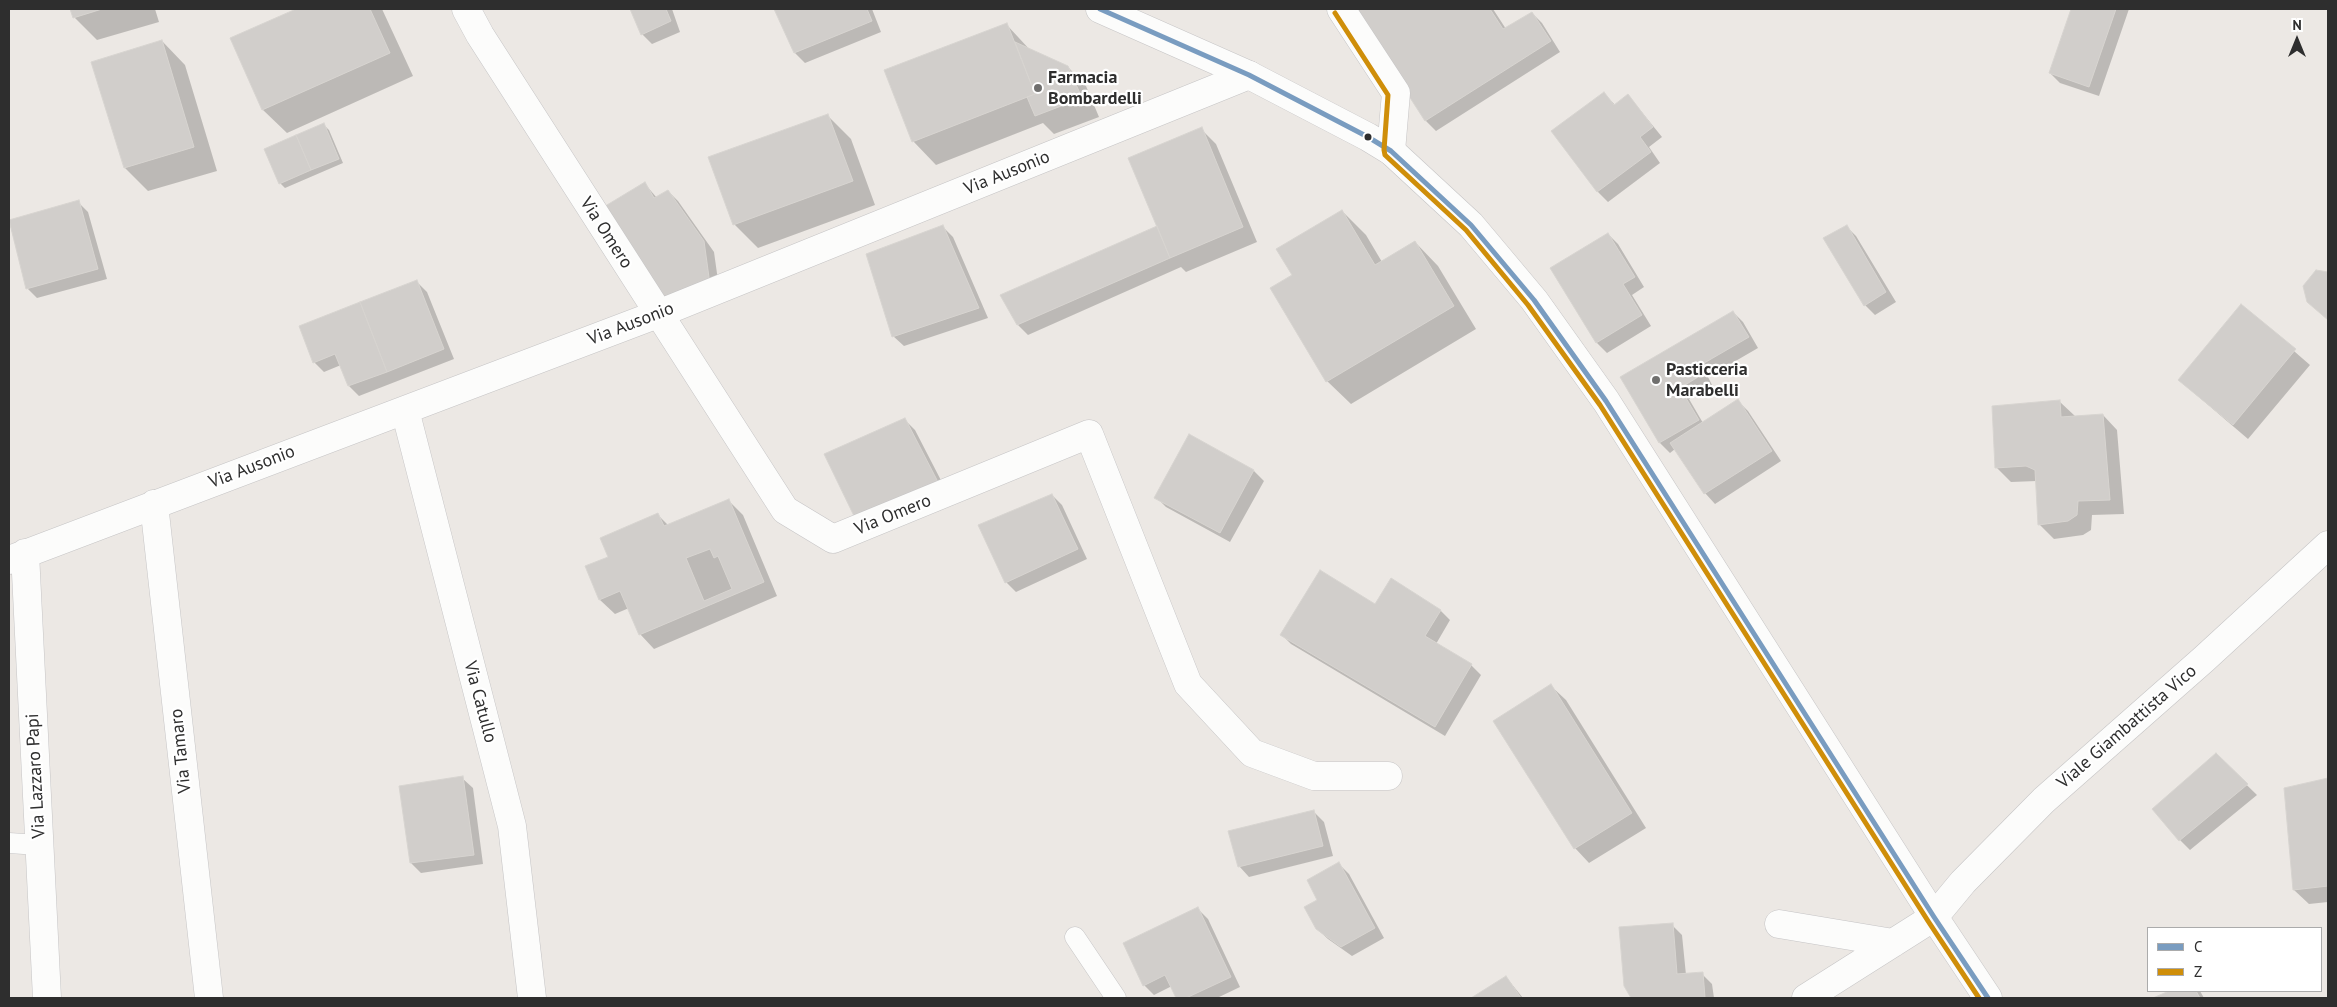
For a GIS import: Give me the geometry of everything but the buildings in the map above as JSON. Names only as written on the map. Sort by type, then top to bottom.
[{"type":"street","name":"Via Omero","points":[[466,9],[480,35],[658,314],[786,510],[833,539],[1089,434],[1188,684],[1252,753],[1314,776],[1388,776]]},
{"type":"street","points":[[1100,9],[1249,75],[1391,151],[1471,226],[1534,300],[1606,401],[1934,917],[1988,998]]},
{"type":"street","points":[[1341,9],[1396,93],[1391,151]]},
{"type":"street","name":"Via Ausonio","points":[[17,557],[658,314],[1249,75]]},
{"type":"street","name":"Via Catullo","points":[[405,410],[512,826],[532,998]]},
{"type":"street","name":"Via Tamaro","points":[[154,504],[209,998]]},
{"type":"street","name":"Viale Giambattista Vico","points":[[1806,998],[1934,917],[1963,882],[2044,800],[2204,659],[2328,545]]},
{"type":"street","name":"Via Lazzaro Papi","points":[[17,557],[39,845],[47,998]]},
{"type":"street","points":[[1779,924],[1893,943]]},
{"type":"lane","points":[[9,843],[39,845]]},
{"type":"lane","points":[[1075,937],[1116,998]]},
{"type":"transit line","name":"C","points":[[1100,9],[1249,75],[1368,137],[1391,151],[1471,225],[1534,300],[1606,401],[1934,917],[1988,998]]},
{"type":"transit line","name":"Z","points":[[1335,13],[1388,95],[1385,155],[1466,230],[1528,305],[1600,405],[1928,921],[1979,998]]},
{"type":"place","name":"Farmacia Bombardelli","points":[[1038,88]]},
{"type":"place","name":"Pasticceria Marabelli","points":[[1656,380]]}]
